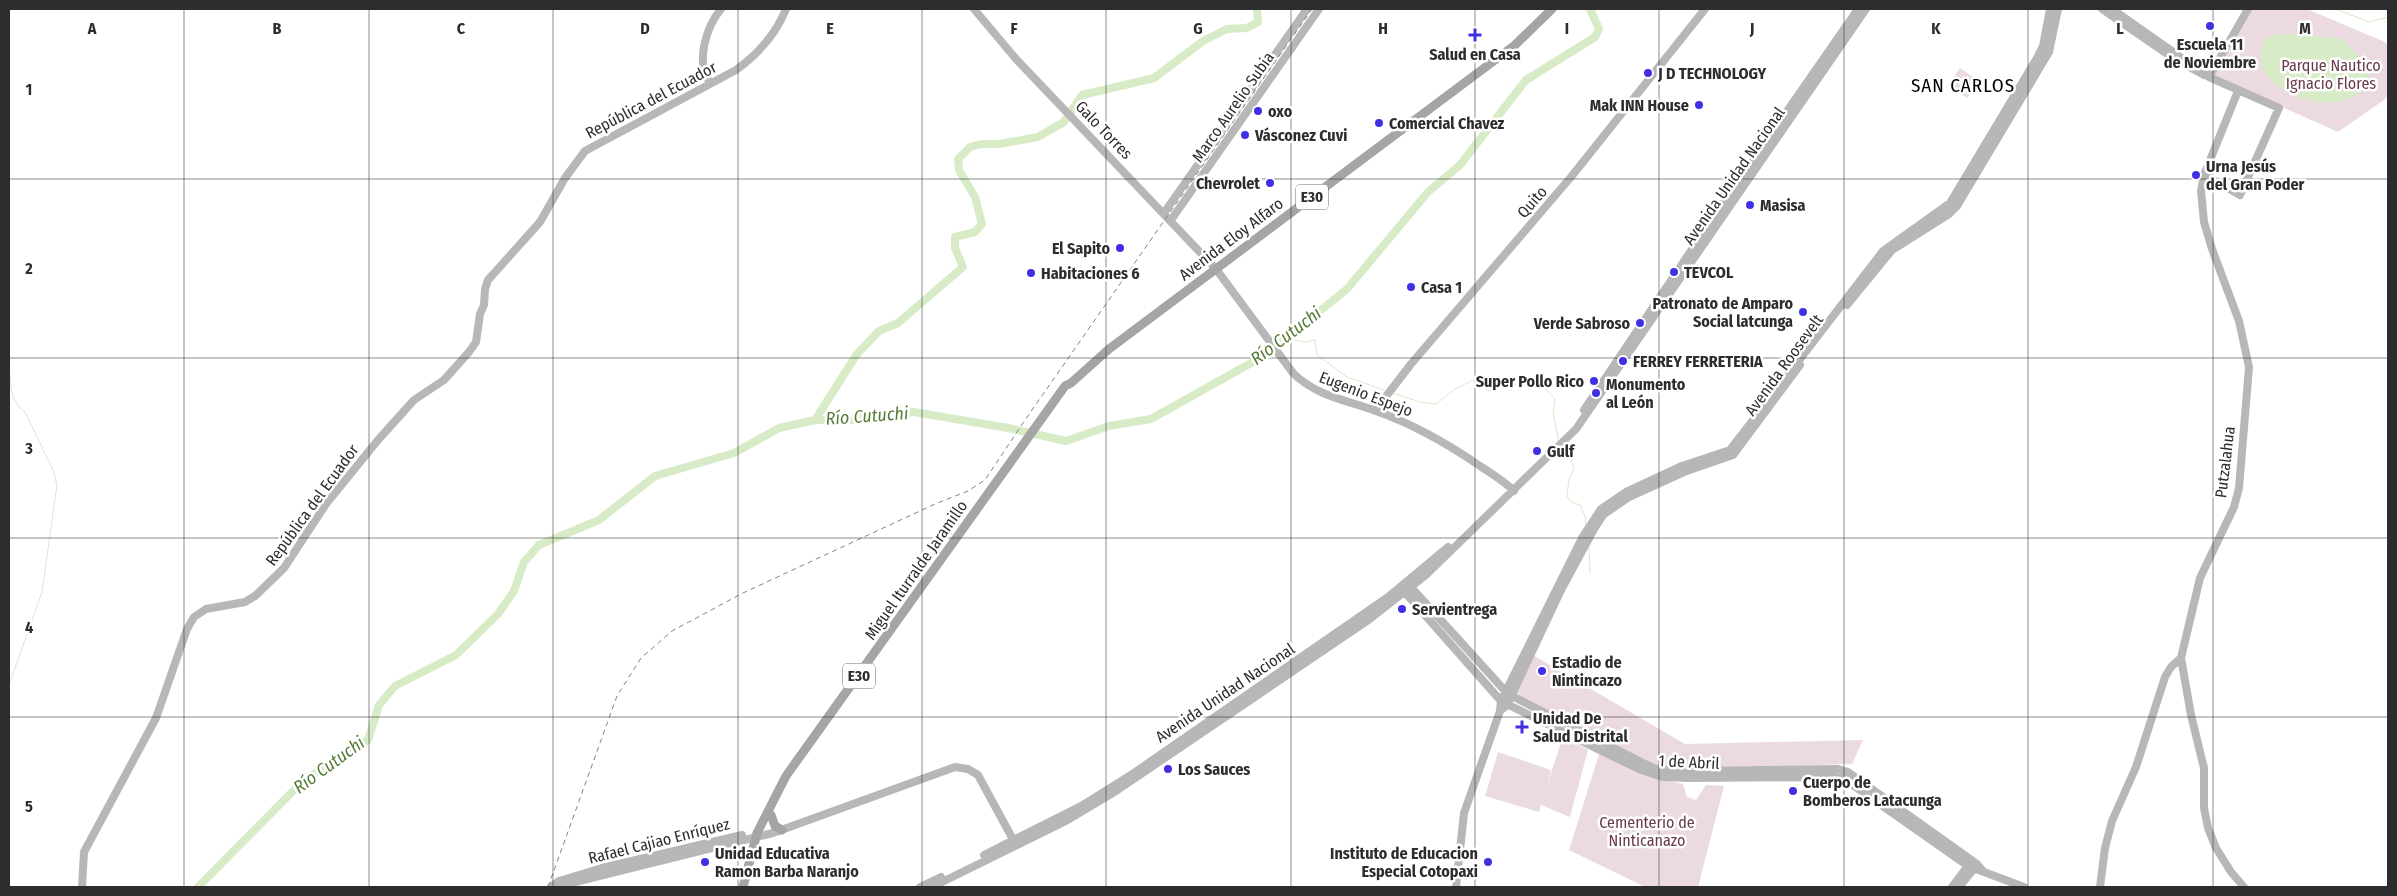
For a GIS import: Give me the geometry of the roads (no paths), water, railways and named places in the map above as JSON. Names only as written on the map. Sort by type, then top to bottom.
[{"type":"main road","name":"Avenida Eloy Alfaro","points":[[1002,479],[1065,386],[1071,383],[1108,349],[1508,51],[1552,9]]},
{"type":"main road","name":"Miguel Iturralde Jaramillo","points":[[748,887],[759,835],[790,779],[1002,479]]},
{"type":"main road","name":"Miguel Iturralde Jaramillo","points":[[742,887],[759,835],[786,776],[1002,479]]},
{"type":"main road","points":[[771,815],[778,832]]},
{"type":"street","points":[[710,83],[703,71],[703,56],[708,28],[721,9]]},
{"type":"street","name":"República del Ecuador","points":[[82,887],[84,852],[156,718],[187,629],[194,617],[206,609],[245,602],[269,585],[284,568],[326,504],[378,440],[414,400],[444,380],[457,367],[476,342],[488,280],[540,222],[565,178],[585,151],[736,70],[757,54],[781,21],[786,9]]},
{"type":"street","name":"Galo Torres","points":[[974,9],[999,40],[1216,269]]},
{"type":"street","name":"Marco Aurelio Subia","points":[[1164,214],[1307,9]]},
{"type":"street","name":"Marco Aurelio Subia","points":[[1170,220],[1319,9]]},
{"type":"street","name":"Quito","points":[[1377,411],[1409,366],[1571,177],[1705,9]]},
{"type":"street","name":"Avenida Unidad Nacional","points":[[1807,89],[1858,9]]},
{"type":"street","name":"Avenida Unidad Nacional","points":[[920,887],[1064,822],[1116,791],[1395,601],[1406,588],[1564,443],[1596,400],[1793,108],[1866,9]]},
{"type":"street","name":"Avenida Roosevelt","points":[[1504,703],[1583,541],[1612,500],[1682,466],[1730,450],[1883,251],[1950,203],[2037,58],[2043,46],[2050,9]]},
{"type":"street","name":"Avenida Roosevelt","points":[[1593,525],[1629,497],[1684,472],[1733,455],[1824,333],[1892,250],[1949,214],[1957,206],[2049,52],[2058,9]]},
{"type":"street","points":[[2102,9],[2193,71],[2279,108],[2240,195],[2204,175]]},
{"type":"street","points":[[2112,9],[2208,76]]},
{"type":"street","points":[[2208,76],[2248,9]]},
{"type":"street","name":"Putzalahua","points":[[2238,91],[2204,175],[2201,191],[2204,222],[2239,321],[2249,367],[2239,488],[2234,507],[2200,578],[2181,658],[2191,714],[2204,768],[2204,808],[2208,828],[2216,848],[2231,872],[2244,887]]},
{"type":"street","name":"Eugenio Espejo","points":[[1216,269],[1293,374],[1316,392],[1377,411],[1411,426],[1456,450],[1512,489]]},
{"type":"street","name":"Avenida Unidad Nacional","points":[[932,887],[1068,814],[1114,786],[1425,576],[1512,489]]},
{"type":"street","points":[[1424,601],[1420,591],[1425,576]]},
{"type":"street","name":"1 de Abril","points":[[1406,588],[1424,601],[1508,694],[1656,769],[1696,771],[1838,769],[1848,772],[1973,865]]},
{"type":"street","name":"1 de Abril","points":[[1406,588],[1417,608],[1504,703],[1640,770],[1664,777],[1836,777],[1844,779],[1973,865],[1985,872],[2024,887]]},
{"type":"street","points":[[1395,601],[1401,601],[1417,608]]},
{"type":"street","points":[[2100,887],[2105,848],[2112,821],[2136,768],[2165,677],[2171,667],[2181,658]]},
{"type":"street","points":[[1456,887],[1464,813],[1504,703]]},
{"type":"street","name":"Rafael Cajiao Enríquez","points":[[552,886],[559,881],[593,871],[778,832],[949,767],[961,767],[978,775],[1015,843]]},
{"type":"street","points":[[1952,887],[1973,865]]},
{"type":"street","points":[[1959,887],[1973,865]]},
{"type":"waterway","points":[[815,420],[857,354],[879,331],[898,323],[963,267],[955,248],[955,237],[975,232],[982,224],[975,197],[959,170],[958,159],[970,147],[1038,137],[1064,122],[1082,95],[1154,78],[1203,41],[1227,29],[1247,28],[1258,22],[1257,9]]},
{"type":"waterway","name":"Río Cutuchi","points":[[198,887],[303,781],[368,740],[379,705],[395,686],[456,655],[498,614],[514,591],[524,562],[539,545],[599,520],[655,476],[734,453],[779,428],[815,420],[851,420],[914,412],[1008,428],[1066,441],[1109,426],[1151,419],[1267,354],[1347,289],[1428,192],[1460,165],[1526,80],[1595,37],[1599,29],[1590,9]]},
{"type":"waterway","points":[[2336,9],[2369,22],[2388,17]]},
{"type":"waterway","points":[[1286,339],[1305,342],[1315,340],[1317,355],[1347,377],[1387,391]]},
{"type":"waterway","points":[[9,365],[13,397],[25,412],[53,470],[57,485],[42,592],[9,685]]},
{"type":"waterway","points":[[1393,393],[1420,402],[1436,404],[1455,389],[1473,380],[1488,391],[1495,390],[1502,384],[1543,386],[1555,399],[1553,412],[1559,443]]},
{"type":"waterway","points":[[1563,448],[1570,457],[1574,469],[1569,479],[1567,496],[1571,502],[1580,505],[1585,516],[1586,525]]},
{"type":"waterway","points":[[1589,546],[1590,573]]},
{"type":"railway","points":[[548,887],[617,696],[641,658],[672,631],[743,593],[935,504],[968,491],[985,480],[1312,9]]},
{"type":"place","name":"Escuela 11 de Noviembre","points":[[2210,26]]},
{"type":"place","name":"Salud en Casa","points":[[1475,35]]},
{"type":"place","name":"J D TECHNOLOGY","points":[[1648,73]]},
{"type":"place","name":"Mak INN House","points":[[1699,105]]},
{"type":"place","name":"oxo","points":[[1258,111]]},
{"type":"place","name":"Comercial Chavez","points":[[1379,123]]},
{"type":"place","name":"Vásconez Cuvi","points":[[1245,135]]},
{"type":"place","name":"Urna Jesús del Gran Poder","points":[[2196,175]]},
{"type":"place","name":"Chevrolet","points":[[1270,183]]},
{"type":"place","name":"Masisa","points":[[1750,205]]},
{"type":"place","name":"El Sapito","points":[[1120,248]]},
{"type":"place","name":"TEVCOL","points":[[1674,272]]},
{"type":"place","name":"Habitaciones 6","points":[[1031,273]]},
{"type":"place","name":"Casa 1","points":[[1411,287]]},
{"type":"place","name":"Patronato de Amparo Social latcunga","points":[[1803,312]]},
{"type":"place","name":"Verde Sabroso","points":[[1640,323]]},
{"type":"place","name":"FERREY FERRETERIA","points":[[1623,361]]},
{"type":"place","name":"Super Pollo Rico","points":[[1594,381]]},
{"type":"place","name":"Monumento al León","points":[[1596,393]]},
{"type":"place","name":"Gulf","points":[[1537,451]]},
{"type":"place","name":"Servientrega","points":[[1402,609]]},
{"type":"place","name":"Estadio de Nintincazo","points":[[1542,671]]},
{"type":"place","name":"Unidad De Salud Distrital","points":[[1522,727]]},
{"type":"place","name":"Los Sauces","points":[[1168,769]]},
{"type":"place","name":"Cuerpo de Bomberos Latacunga","points":[[1793,791]]},
{"type":"place","name":"Unidad Educativa Ramon Barba Naranjo","points":[[705,862]]},
{"type":"place","name":"Instituto de Educacion Especial Cotopaxi","points":[[1488,862]]},
{"type":"district","name":"SAN CARLOS","points":[[1963,85]]},
{"type":"park label","name":"Parque Nautico Ignacio Flores","points":[[2331,74]]},
{"type":"park label","name":"Cementerio de Ninticanazo","points":[[1647,831]]}]
